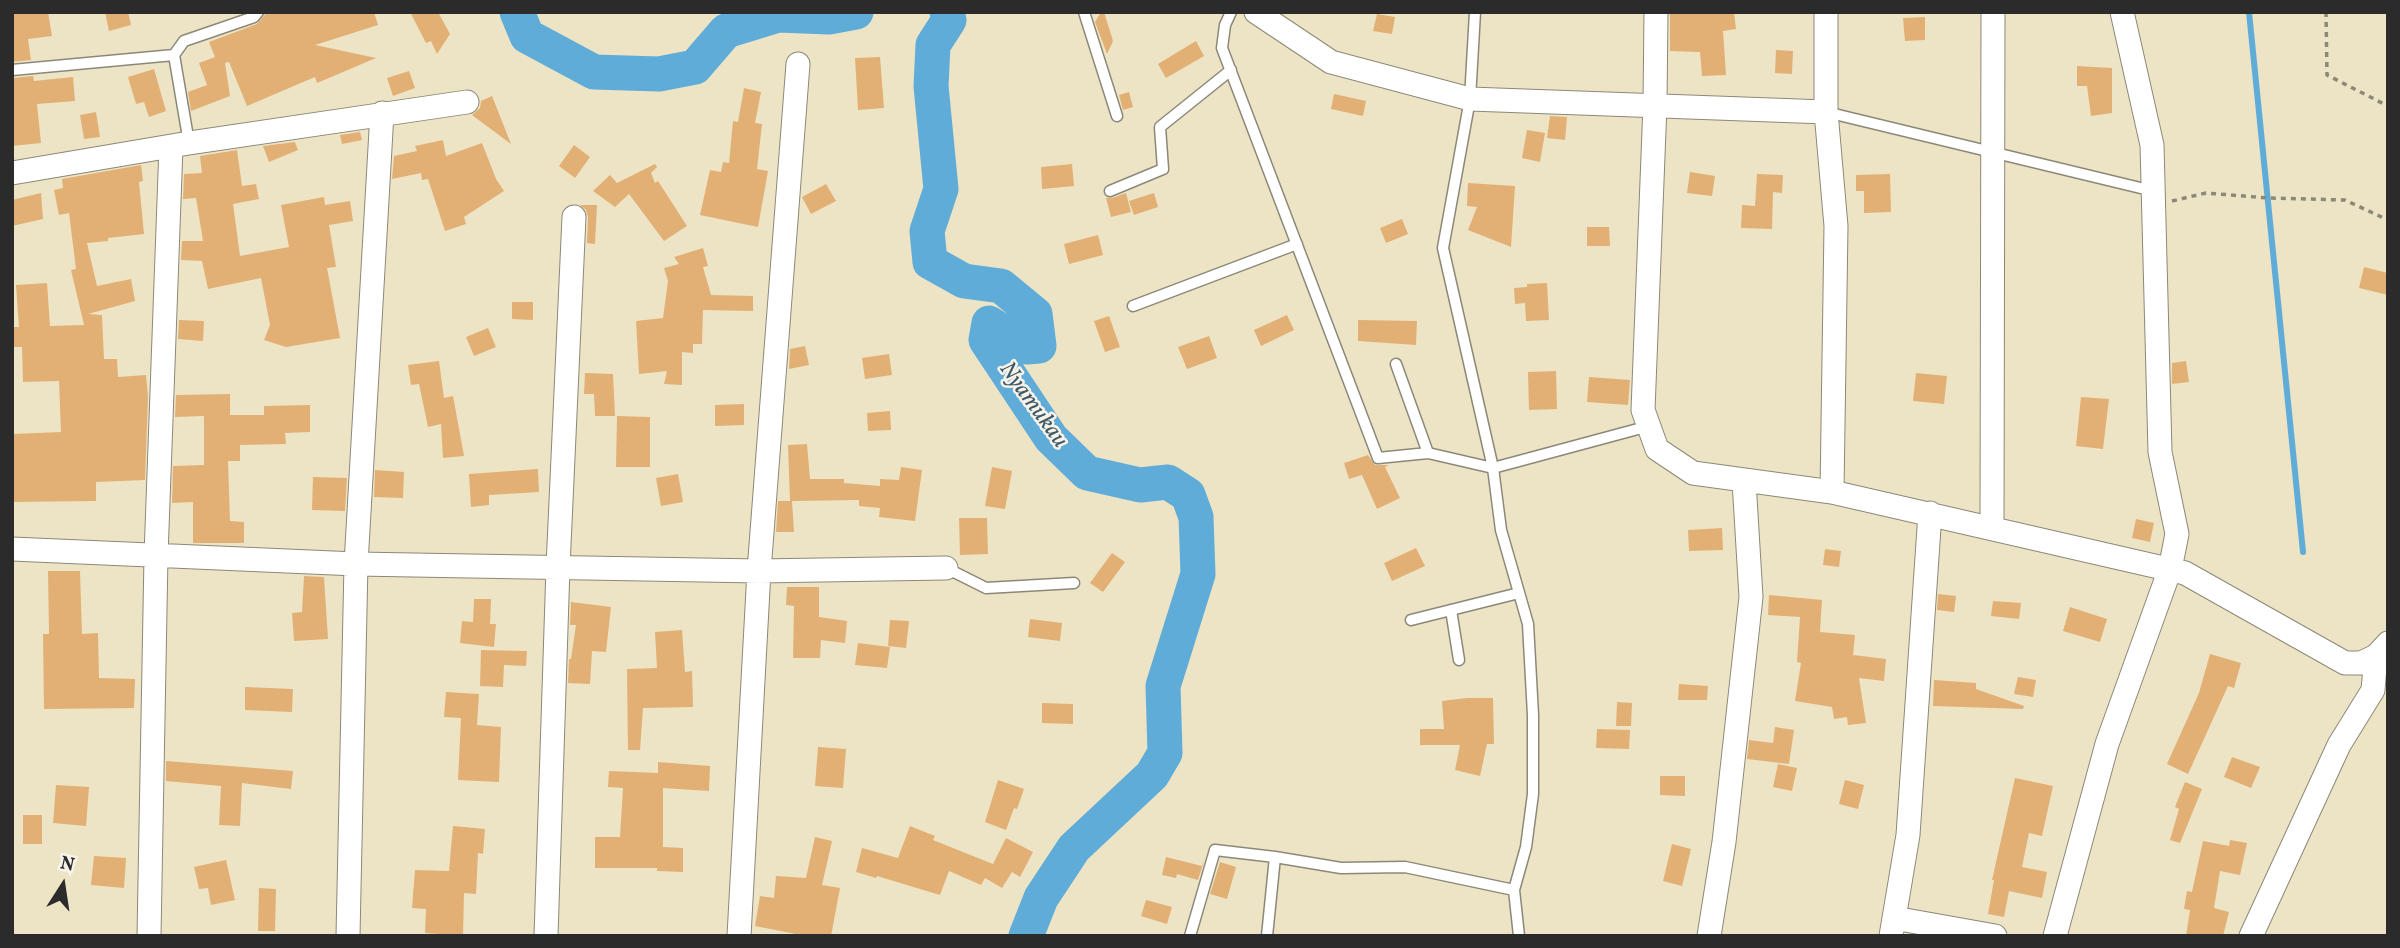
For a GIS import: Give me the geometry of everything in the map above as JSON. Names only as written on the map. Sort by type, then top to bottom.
[{"type":"street","points":[[1256,12],[1331,62],[1470,99],[1826,112]]},
{"type":"street","points":[[1656,12],[1643,410],[1657,449],[1693,473],[1832,492],[2185,573],[2345,663],[2361,663],[2382,650]]},
{"type":"street","points":[[1826,12],[1826,112],[1836,226],[1832,492]]},
{"type":"street","points":[[1992,528],[1993,12]]},
{"type":"street","points":[[2055,936],[2107,744],[2170,569],[2177,534],[2160,452],[2152,145],[2122,12]]},
{"type":"street","points":[[739,936],[760,571],[798,64]]},
{"type":"street","points":[[12,173],[180,144],[467,102]]},
{"type":"street","points":[[348,936],[356,564],[382,113]]},
{"type":"street","points":[[149,936],[156,556],[180,144]]},
{"type":"street","points":[[546,936],[558,567],[575,217]]},
{"type":"street","points":[[1709,936],[1724,842],[1751,597],[1744,481]]},
{"type":"street","points":[[1930,513],[1908,835],[1893,927],[1995,936]]},
{"type":"street","points":[[12,549],[356,564],[760,571],[946,568]]},
{"type":"street","points":[[2252,936],[2339,745],[2373,690],[2382,650]]},
{"type":"lane","points":[[1084,12],[1117,116]]},
{"type":"lane","points":[[1231,12],[1222,48],[1378,458],[1428,453],[1493,468],[1649,426]]},
{"type":"lane","points":[[1475,12],[1470,99],[1443,248],[1493,468],[1501,530],[1528,624],[1533,715],[1533,794],[1526,847],[1514,890],[1519,936]]},
{"type":"lane","points":[[180,144],[174,55],[184,41],[255,14]]},
{"type":"lane","points":[[12,70],[174,55]]},
{"type":"lane","points":[[1110,191],[1163,169],[1160,127],[1231,70]]},
{"type":"lane","points":[[1826,112],[1993,153],[2153,198]]},
{"type":"lane","points":[[1133,306],[1297,244]]},
{"type":"lane","points":[[1396,364],[1428,453]]},
{"type":"lane","points":[[946,568],[986,588],[1074,583]]},
{"type":"lane","points":[[1411,620],[1519,593]]},
{"type":"lane","points":[[1451,610],[1460,660]]},
{"type":"lane","points":[[1190,936],[1215,850],[1341,868],[1405,867],[1514,890]]},
{"type":"lane","points":[[1267,936],[1276,857]]},
{"type":"path","points":[[2326,12],[2327,75],[2388,106]]},
{"type":"path","points":[[2153,198],[2206,193],[2345,200],[2388,220]]},
{"type":"building","points":[[12,12],[48,12],[52,36],[28,39],[31,60],[12,62]]},
{"type":"building","points":[[105,12],[128,12],[131,25],[109,31]]},
{"type":"building","points":[[267,12],[374,12],[378,25],[315,45],[376,58],[317,83],[315,77],[247,106],[229,62],[225,63],[230,96],[191,111],[188,92],[207,85],[199,63],[215,57],[209,42],[257,24]]},
{"type":"building","points":[[410,12],[438,12],[450,34],[437,54],[431,41],[426,43]]},
{"type":"building","points":[[1101,12],[1104,12],[1113,41],[1107,54],[1095,22]]},
{"type":"building","points":[[1670,12],[1734,12],[1736,29],[1723,31],[1726,75],[1702,76],[1700,52],[1670,51]]},
{"type":"building","points":[[1377,14],[1395,17],[1392,34],[1373,31]]},
{"type":"building","points":[[1925,17],[1925,40],[1905,41],[1903,18]]},
{"type":"building","points":[[1196,41],[1204,56],[1166,78],[1158,64]]},
{"type":"building","points":[[1776,50],[1793,51],[1792,74],[1775,73]]},
{"type":"building","points":[[880,57],[884,108],[858,110],[855,58]]},
{"type":"building","points":[[2077,66],[2112,68],[2112,113],[2091,116],[2087,86],[2077,86]]},
{"type":"building","points":[[154,69],[166,111],[149,117],[144,102],[136,104],[128,77]]},
{"type":"building","points":[[409,71],[415,88],[393,96],[387,78]]},
{"type":"building","points":[[33,76],[34,81],[73,77],[75,101],[37,104],[41,143],[12,146],[12,78]]},
{"type":"building","points":[[744,88],[761,92],[755,123],[762,124],[757,169],[768,171],[758,227],[700,215],[710,170],[721,172],[723,162],[729,163],[733,121],[738,122]]},
{"type":"building","points":[[1129,92],[1133,107],[1123,110],[1119,95]]},
{"type":"building","points":[[1334,94],[1366,101],[1363,116],[1331,109]]},
{"type":"building","points":[[492,96],[511,144],[472,115],[480,108],[481,101]]},
{"type":"building","points":[[96,112],[100,137],[84,139],[80,115]]},
{"type":"building","points":[[1550,116],[1567,117],[1565,140],[1547,138]]},
{"type":"building","points":[[1527,130],[1545,133],[1540,162],[1522,158]]},
{"type":"building","points":[[360,132],[362,140],[342,144],[340,135]]},
{"type":"building","points":[[443,140],[446,156],[482,143],[496,179],[504,191],[464,217],[466,224],[445,231],[428,179],[422,180],[421,173],[392,179],[394,156],[417,151],[415,146]]},
{"type":"building","points":[[295,142],[298,150],[269,162],[263,146]]},
{"type":"building","points":[[574,145],[590,157],[575,178],[559,166]]},
{"type":"building","points":[[237,150],[242,186],[256,184],[259,199],[233,204],[240,256],[289,247],[281,205],[324,197],[325,205],[350,201],[353,221],[329,225],[336,267],[327,268],[340,338],[286,347],[264,340],[270,325],[261,278],[208,289],[202,261],[181,260],[182,241],[203,241],[196,198],[183,199],[184,174],[202,173],[200,156]]},
{"type":"building","points":[[655,164],[657,167],[651,173],[655,183],[658,181],[687,226],[664,241],[629,194],[615,207],[593,191],[610,175],[617,183]]},
{"type":"building","points":[[1072,164],[1074,186],[1042,189],[1041,167]]},
{"type":"building","points":[[141,165],[143,181],[139,182],[144,234],[87,243],[97,286],[131,279],[135,301],[88,314],[102,315],[104,359],[117,359],[118,377],[146,375],[148,396],[145,480],[96,482],[96,501],[12,502],[12,434],[61,432],[59,381],[23,382],[22,347],[12,347],[12,327],[19,327],[16,285],[47,283],[50,326],[84,325],[71,270],[76,269],[69,213],[59,215],[54,190],[63,188],[62,179]]},
{"type":"building","points":[[1690,172],[1715,176],[1712,196],[1687,193]]},
{"type":"building","points":[[1757,174],[1783,175],[1782,193],[1773,192],[1772,229],[1741,228],[1742,205],[1755,206]]},
{"type":"building","points":[[1890,174],[1891,212],[1864,213],[1864,191],[1856,191],[1856,175]]},
{"type":"building","points":[[1468,183],[1515,186],[1511,247],[1468,230],[1477,207],[1467,206]]},
{"type":"building","points":[[826,184],[836,201],[811,214],[802,197]]},
{"type":"building","points":[[41,193],[43,219],[12,226],[12,200]]},
{"type":"building","points":[[1126,193],[1131,212],[1111,217],[1106,198]]},
{"type":"building","points":[[1154,193],[1158,207],[1134,215],[1129,201]]},
{"type":"building","points":[[580,205],[597,205],[595,244],[587,243],[588,217],[586,210]]},
{"type":"building","points":[[1402,219],[1408,234],[1386,243],[1380,228]]},
{"type":"building","points":[[1587,227],[1609,227],[1610,246],[1587,246]]},
{"type":"building","points":[[1098,235],[1103,255],[1069,264],[1064,244]]},
{"type":"building","points":[[703,248],[708,266],[703,267],[711,295],[753,296],[753,311],[703,310],[702,344],[693,344],[693,353],[682,352],[682,385],[664,384],[667,371],[639,374],[636,321],[663,318],[668,281],[664,268],[679,264],[674,257]]},
{"type":"building","points":[[2364,267],[2388,273],[2388,295],[2359,288]]},
{"type":"building","points":[[1547,283],[1549,320],[1526,321],[1525,303],[1515,304],[1514,288]]},
{"type":"building","points":[[512,302],[533,302],[533,320],[512,319]]},
{"type":"building","points":[[1287,315],[1294,330],[1261,346],[1254,330]]},
{"type":"building","points":[[1109,316],[1120,347],[1105,352],[1094,321]]},
{"type":"building","points":[[179,320],[204,321],[203,341],[178,339]]},
{"type":"building","points":[[1358,320],[1417,321],[1416,345],[1358,341]]},
{"type":"building","points":[[488,328],[496,347],[474,356],[466,337]]},
{"type":"building","points":[[1209,336],[1217,358],[1187,369],[1178,347]]},
{"type":"building","points":[[805,346],[809,365],[789,369],[790,349]]},
{"type":"building","points":[[889,354],[892,375],[865,379],[862,358]]},
{"type":"building","points":[[439,361],[444,398],[453,396],[464,456],[443,458],[441,424],[428,427],[419,384],[411,385],[408,365]]},
{"type":"building","points":[[2186,361],[2189,382],[2172,384],[2172,363]]},
{"type":"building","points":[[1556,371],[1557,409],[1529,410],[1528,372]]},
{"type":"building","points":[[585,373],[613,374],[615,416],[595,416],[594,394],[584,394]]},
{"type":"building","points":[[1916,373],[1947,376],[1944,404],[1913,401]]},
{"type":"building","points":[[1589,377],[1630,380],[1628,405],[1587,402]]},
{"type":"building","points":[[230,394],[230,415],[264,415],[264,406],[310,405],[310,432],[285,433],[286,444],[240,445],[240,461],[228,461],[230,521],[244,522],[244,543],[193,543],[193,502],[172,503],[173,466],[204,465],[204,416],[175,417],[176,395]]},
{"type":"building","points":[[2081,397],[2109,399],[2103,449],[2076,446]]},
{"type":"building","points":[[744,404],[744,425],[715,426],[715,405]]},
{"type":"building","points":[[890,411],[891,430],[868,431],[867,413]]},
{"type":"building","points":[[617,416],[650,417],[650,467],[616,467]]},
{"type":"building","points":[[807,444],[810,479],[844,479],[844,483],[880,486],[880,479],[899,480],[901,467],[922,470],[915,521],[879,517],[880,508],[859,506],[859,500],[792,501],[794,532],[776,532],[778,501],[790,501],[788,445]]},
{"type":"building","points":[[1368,455],[1375,465],[1389,465],[1385,467],[1400,498],[1377,509],[1362,475],[1349,479],[1344,463]]},
{"type":"building","points":[[992,467],[1012,471],[1005,509],[985,506]]},
{"type":"building","points":[[538,469],[539,492],[489,495],[489,505],[471,507],[469,474]]},
{"type":"building","points":[[375,470],[404,472],[403,498],[374,497]]},
{"type":"building","points":[[678,474],[683,502],[661,506],[656,478]]},
{"type":"building","points":[[313,477],[347,478],[345,511],[312,510]]},
{"type":"building","points":[[959,518],[987,518],[988,554],[960,555]]},
{"type":"building","points":[[2136,519],[2154,523],[2150,542],[2132,538]]},
{"type":"building","points":[[1722,528],[1723,550],[1689,551],[1688,530]]},
{"type":"building","points":[[1416,548],[1425,566],[1392,581],[1384,563]]},
{"type":"building","points":[[1825,549],[1841,551],[1839,567],[1823,565]]},
{"type":"building","points":[[1112,553],[1125,562],[1103,592],[1090,583]]},
{"type":"building","points":[[48,571],[80,571],[82,634],[98,633],[99,678],[135,679],[134,708],[44,709],[43,634],[49,634]]},
{"type":"building","points":[[304,576],[324,577],[328,639],[294,641],[292,613],[302,612]]},
{"type":"building","points":[[787,587],[819,587],[819,617],[847,621],[845,643],[821,640],[820,658],[793,658],[794,606],[786,605]]},
{"type":"building","points":[[1938,594],[1956,596],[1954,612],[1937,610]]},
{"type":"building","points":[[1769,595],[1822,600],[1820,632],[1855,635],[1853,655],[1886,659],[1884,681],[1859,678],[1866,723],[1848,725],[1847,717],[1834,719],[1832,707],[1795,701],[1801,663],[1797,662],[1800,617],[1768,615]]},
{"type":"building","points":[[474,599],[491,599],[490,624],[496,624],[494,647],[460,643],[462,621],[473,622]]},
{"type":"building","points":[[1993,601],[2021,603],[2019,619],[1991,616]]},
{"type":"building","points":[[571,602],[611,607],[606,652],[592,651],[590,684],[568,683],[569,659],[576,625],[570,625]]},
{"type":"building","points":[[2070,607],[2107,619],[2100,642],[2063,631]]},
{"type":"building","points":[[1030,619],[1062,623],[1060,641],[1028,637]]},
{"type":"building","points":[[890,620],[909,621],[906,648],[888,646]]},
{"type":"building","points":[[682,630],[685,672],[692,671],[693,707],[643,708],[640,750],[628,750],[627,669],[657,668],[655,632]]},
{"type":"building","points":[[858,643],[890,647],[887,668],[855,665]]},
{"type":"building","points":[[481,650],[527,651],[526,666],[504,665],[503,687],[480,686]]},
{"type":"building","points":[[2210,654],[2241,663],[2234,688],[2228,686],[2188,774],[2167,764],[2199,693]]},
{"type":"building","points":[[2018,677],[2036,680],[2033,697],[2014,694]]},
{"type":"building","points":[[1934,680],[1976,683],[1976,689],[2024,706],[2023,709],[1933,706]]},
{"type":"building","points":[[1679,684],[1708,686],[1707,700],[1678,700]]},
{"type":"building","points":[[245,687],[293,689],[292,712],[245,710]]},
{"type":"building","points":[[446,692],[479,694],[477,725],[501,727],[499,782],[458,780],[461,718],[444,717]]},
{"type":"building","points":[[1493,698],[1494,744],[1487,744],[1480,776],[1455,770],[1460,745],[1420,745],[1420,729],[1444,729],[1442,701]]},
{"type":"building","points":[[1617,702],[1632,703],[1631,726],[1616,726]]},
{"type":"building","points":[[1042,703],[1073,704],[1073,724],[1042,723]]},
{"type":"building","points":[[1775,727],[1794,730],[1789,764],[1747,759],[1749,740],[1773,743]]},
{"type":"building","points":[[1597,729],[1630,730],[1629,749],[1596,748]]},
{"type":"building","points":[[818,747],[846,749],[843,788],[815,786]]},
{"type":"building","points":[[2232,757],[2260,767],[2251,788],[2224,777]]},
{"type":"building","points":[[166,761],[293,771],[291,789],[242,783],[240,826],[219,825],[221,786],[166,781]]},
{"type":"building","points":[[658,762],[710,766],[709,791],[663,788],[663,847],[683,848],[683,872],[657,871],[657,868],[595,868],[595,837],[620,837],[623,788],[608,787],[609,771],[658,773]]},
{"type":"building","points":[[1778,764],[1797,768],[1792,791],[1773,787]]},
{"type":"building","points":[[1660,776],[1685,776],[1685,796],[1660,795]]},
{"type":"building","points":[[2015,778],[2053,786],[2042,836],[2029,833],[2022,867],[2047,872],[2042,898],[2009,891],[2004,917],[1988,914],[1992,880]]},
{"type":"building","points":[[998,780],[1024,789],[1006,830],[985,822]]},
{"type":"building","points":[[1845,780],[1864,785],[1858,809],[1839,804]]},
{"type":"building","points":[[2185,782],[2202,789],[2180,843],[2170,840],[2179,809],[2175,807]]},
{"type":"building","points":[[56,785],[89,787],[86,826],[53,823]]},
{"type":"building","points":[[23,815],[42,815],[42,844],[23,844]]},
{"type":"building","points":[[453,826],[485,829],[483,854],[478,853],[476,894],[464,893],[463,936],[425,933],[426,909],[412,908],[415,870],[449,871]]},
{"type":"building","points":[[910,826],[935,836],[933,840],[993,864],[1006,838],[1033,852],[1020,877],[1012,872],[1002,888],[985,878],[981,885],[949,871],[940,895],[856,872],[862,848],[898,858]]},
{"type":"building","points":[[815,837],[832,841],[822,885],[840,888],[831,936],[806,936],[755,926],[760,896],[774,898],[776,876],[806,878]]},
{"type":"building","points":[[2230,840],[2247,843],[2240,875],[2220,871],[2214,908],[2229,912],[2223,936],[2186,936],[2190,910],[2184,909],[2187,891],[2192,892],[2203,841],[2229,846]]},
{"type":"building","points":[[1672,844],[1691,849],[1682,886],[1663,881]]},
{"type":"building","points":[[94,856],[126,858],[124,888],[91,885]]},
{"type":"building","points":[[1166,857],[1202,866],[1205,858],[1198,880],[1177,874],[1176,878],[1162,875]]},
{"type":"building","points":[[226,860],[235,900],[211,905],[208,888],[199,889],[194,867]]},
{"type":"building","points":[[1220,862],[1236,867],[1227,899],[1210,894]]},
{"type":"building","points":[[259,888],[276,889],[275,931],[258,931]]},
{"type":"building","points":[[1146,900],[1172,907],[1167,924],[1141,916]]},
{"type":"waterway","name":"Nyamukau","points":[[517,12],[527,36],[594,72],[659,74],[695,67],[726,31],[778,15],[829,17],[856,12]]},
{"type":"waterway","name":"Nyamukau","points":[[947,12],[949,20],[933,45],[931,86],[941,189],[927,231],[930,262],[964,281],[1001,286],[1035,314],[1039,346],[1027,347],[989,323],[986,340],[1051,438],[1087,473],[1140,485],[1168,482],[1188,495],[1196,517],[1198,574],[1163,686],[1165,753],[1152,775],[1074,848],[1041,898],[1026,936]]},
{"type":"waterway","points":[[2249,12],[2303,552]]}]
